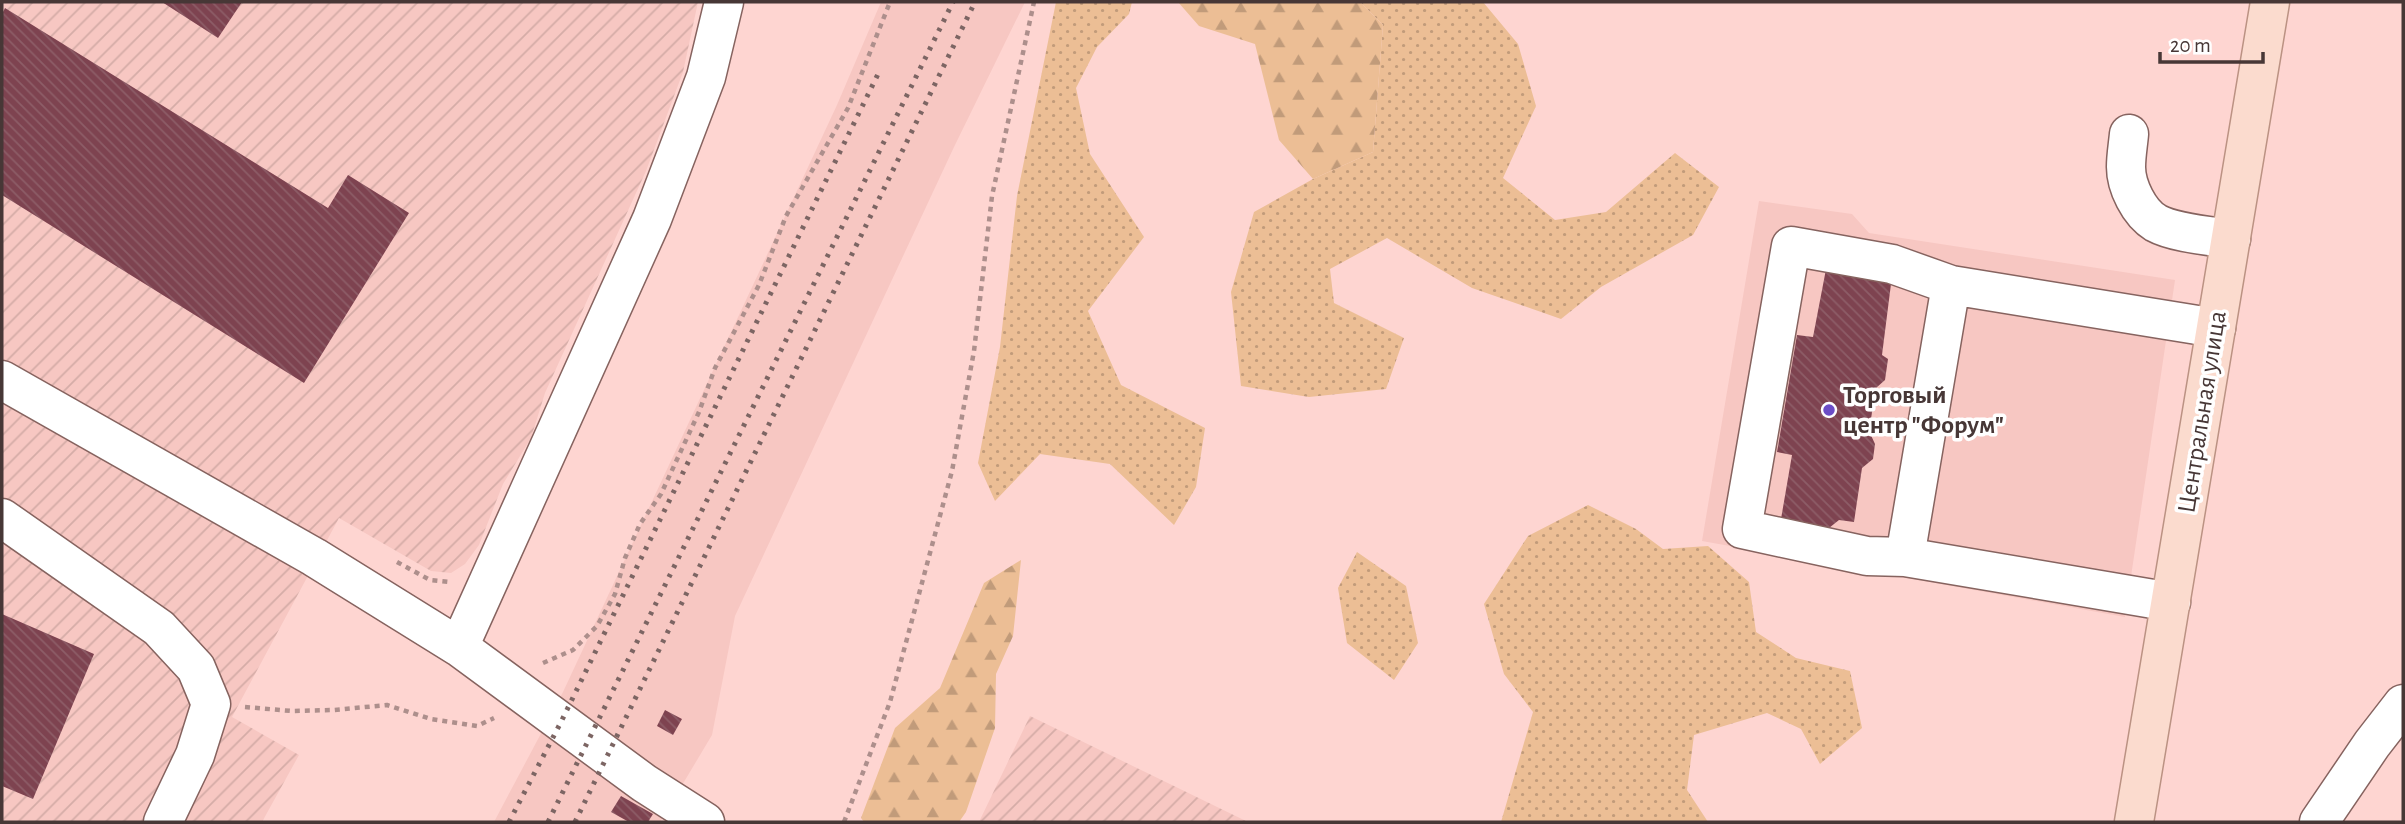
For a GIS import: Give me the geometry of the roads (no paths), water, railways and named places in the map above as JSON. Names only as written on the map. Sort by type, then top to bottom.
[{"type":"main road","name":"Центральная улица","points":[[2134,822],[2270,2]]},
{"type":"street","points":[[459,647],[652,219],[706,77],[724,2]]},
{"type":"street","points":[[2129,134],[2125,169],[2139,206],[2156,223],[2189,233],[2231,239]]},
{"type":"street","points":[[2171,602],[1905,557],[1867,556],[1742,529],[1791,246],[1892,264],[1951,285],[2216,328]]},
{"type":"street","points":[[1905,557],[1951,285]]},
{"type":"street","points":[[2,380],[314,557],[459,647],[644,783],[705,822]]},
{"type":"street","points":[[2,518],[159,628],[196,668],[211,704],[195,755],[163,822]]},
{"type":"street","points":[[2319,822],[2403,704]]},
{"type":"railway","points":[[548,822],[953,2]]},
{"type":"railway","points":[[575,822],[975,2]]},
{"type":"railway","points":[[509,822],[561,722],[880,70]]},
{"type":"place","name":"Торговый центр \"Форум\"","points":[[1829,410]]}]
